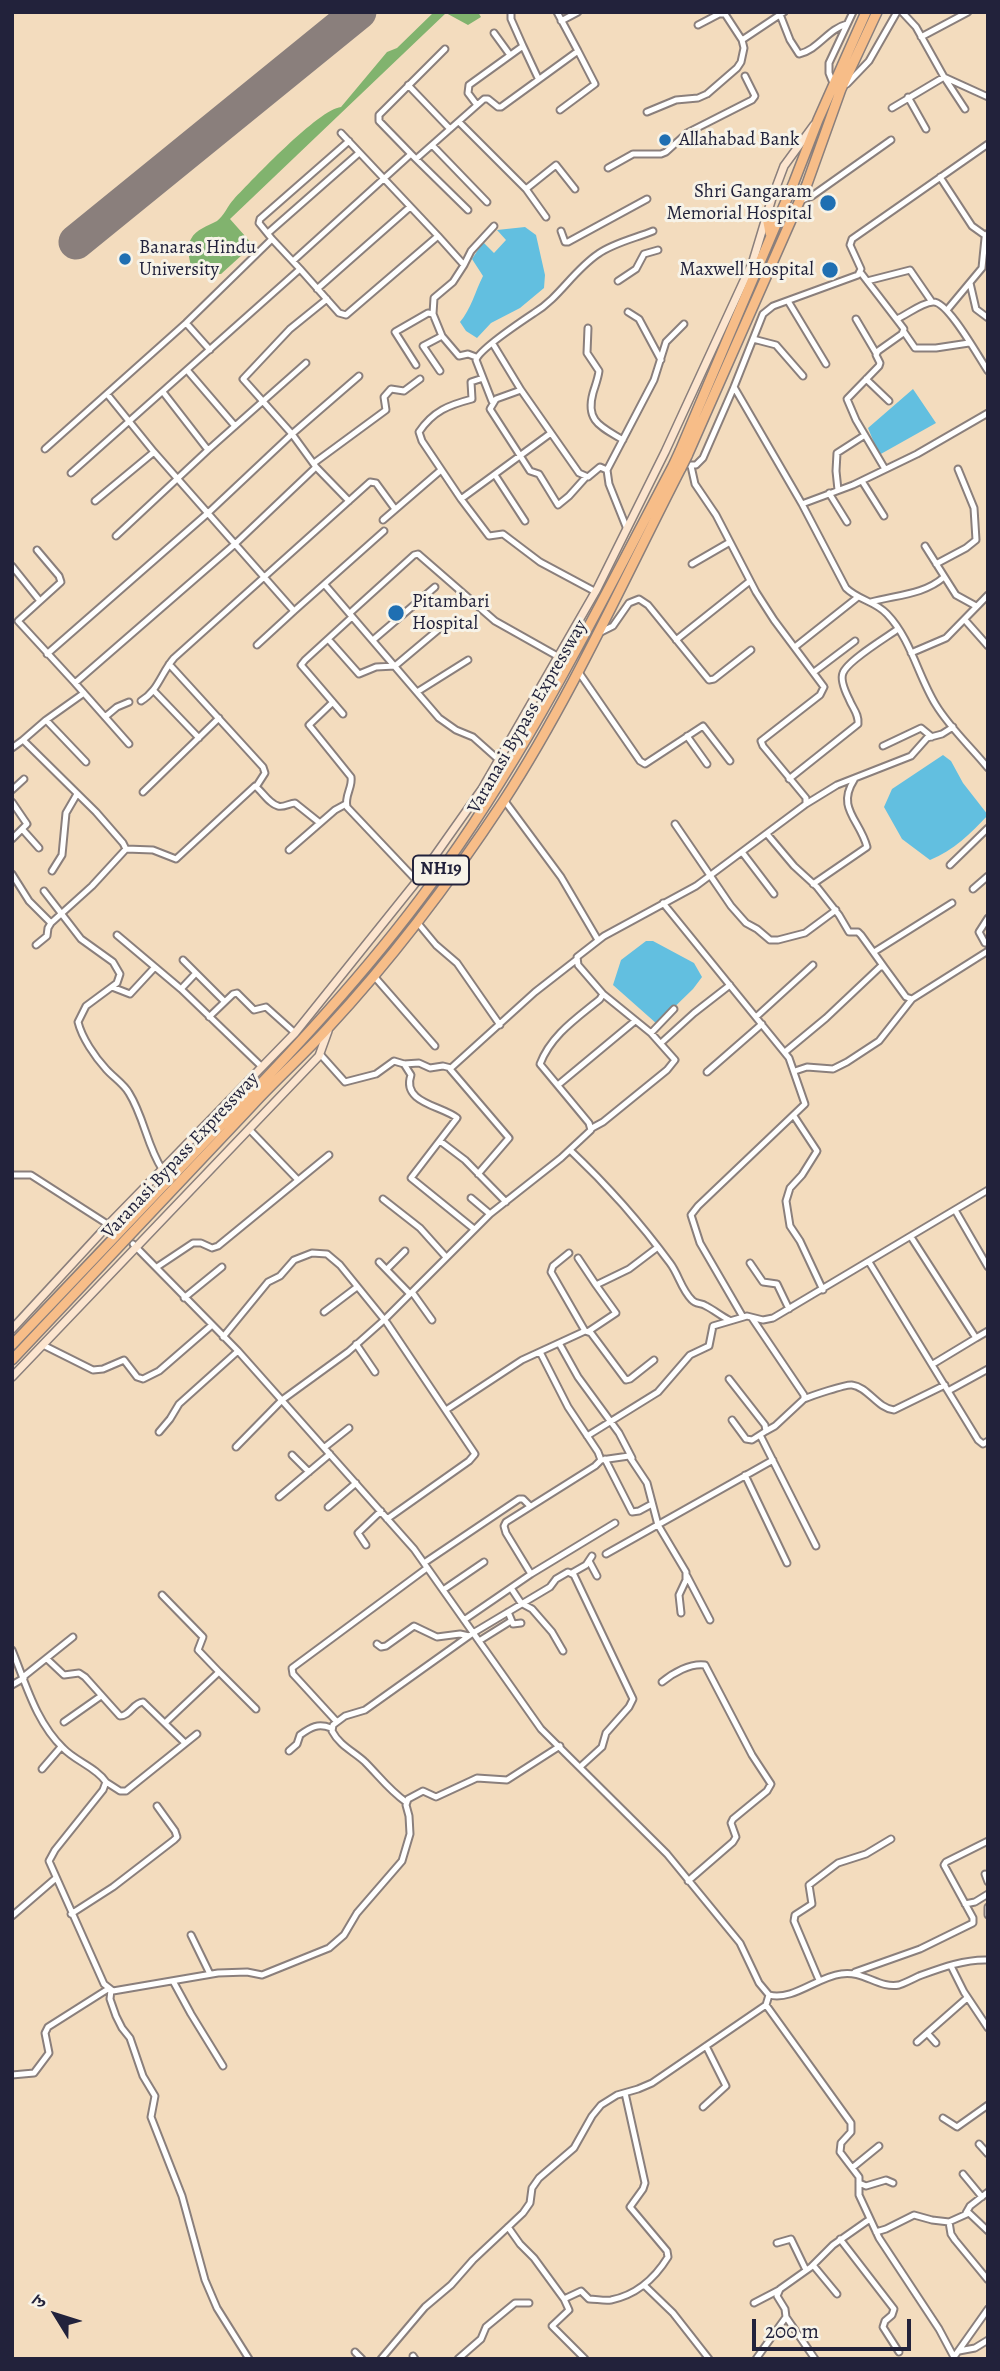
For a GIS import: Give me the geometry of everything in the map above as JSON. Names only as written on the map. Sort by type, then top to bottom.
[{"type":"highway","name":"Varanasi Bypass Expressway","points":[[684,454],[807,184],[837,86],[866,12]]},
{"type":"highway","name":"Varanasi Bypass Expressway","points":[[12,1360],[262,1094],[329,1027],[417,922],[504,800],[578,671],[682,466],[684,454],[770,234],[818,120],[877,12]]},
{"type":"highway","points":[[767,217],[770,234]]},
{"type":"highway","name":"Varanasi Bypass Expressway","points":[[12,1345],[323,1018],[432,883],[489,801],[534,726],[682,466]]},
{"type":"street","points":[[511,12],[511,19],[538,78]]},
{"type":"street","points":[[557,12],[595,84],[560,110]]},
{"type":"street","points":[[561,21],[578,12]]},
{"type":"street","points":[[853,12],[829,63],[829,73],[837,86],[869,61],[897,12]]},
{"type":"street","points":[[902,12],[916,27],[944,78],[965,109]]},
{"type":"street","points":[[921,37],[968,12]]},
{"type":"street","points":[[742,40],[781,13],[790,40],[799,54],[811,50],[835,29],[847,24]]},
{"type":"street","points":[[648,112],[676,100],[698,98],[717,87],[741,62],[744,48],[742,40],[725,14],[719,14],[698,26]]},
{"type":"street","points":[[494,33],[510,55]]},
{"type":"street","points":[[477,105],[468,93],[470,85],[523,46]]},
{"type":"street","points":[[445,49],[378,118],[468,210]]},
{"type":"street","points":[[293,261],[383,179],[432,145],[477,105],[488,99],[501,107],[578,51]]},
{"type":"street","points":[[608,168],[633,155],[666,152],[687,133],[752,100],[755,96],[745,76]]},
{"type":"street","points":[[892,108],[944,78]]},
{"type":"street","points":[[944,78],[988,97]]},
{"type":"street","points":[[408,85],[450,130]]},
{"type":"street","points":[[908,97],[926,129]]},
{"type":"street","points":[[12,1329],[112,1226],[162,1169],[295,1033],[417,881],[500,761],[596,592],[665,452],[753,261],[784,166],[818,120]]},
{"type":"street","points":[[459,122],[526,189],[546,217]]},
{"type":"street","points":[[341,133],[464,265]]},
{"type":"street","points":[[798,202],[812,196],[891,140]]},
{"type":"street","points":[[349,141],[260,219],[270,236],[339,313],[346,315],[438,236]]},
{"type":"street","points":[[432,145],[487,202]]},
{"type":"street","points":[[969,343],[915,348],[897,319],[861,273],[850,245],[852,239],[940,177],[987,148]]},
{"type":"street","points":[[45,449],[186,323],[270,236],[359,153]]},
{"type":"street","points":[[526,189],[555,165],[575,189]]},
{"type":"street","points":[[940,177],[972,226],[987,234],[984,262],[947,310]]},
{"type":"street","points":[[561,231],[565,242],[569,242],[648,199]]},
{"type":"street","points":[[317,289],[410,207]]},
{"type":"street","points":[[476,357],[468,354],[459,356],[442,336],[433,314],[434,298],[453,282],[471,251],[494,226]]},
{"type":"street","points":[[476,357],[513,326],[554,299],[568,280],[597,254],[653,231]]},
{"type":"street","points":[[618,281],[635,270],[644,254],[658,250]]},
{"type":"street","points":[[71,473],[300,269]]},
{"type":"street","points":[[867,281],[910,270],[932,302]]},
{"type":"street","points":[[682,466],[699,463],[703,458],[766,310],[861,273]]},
{"type":"street","points":[[970,283],[976,309],[988,318]]},
{"type":"street","points":[[327,299],[290,330],[244,376],[245,382],[349,501]]},
{"type":"street","points":[[788,301],[826,364]]},
{"type":"street","points":[[897,319],[932,302],[941,304],[988,371]]},
{"type":"street","points":[[628,312],[639,319],[661,360]]},
{"type":"street","points":[[415,365],[395,332],[428,313],[433,314]]},
{"type":"street","points":[[856,319],[880,363],[846,401],[885,469]]},
{"type":"street","points":[[186,323],[210,350]]},
{"type":"street","points":[[627,529],[609,484],[607,470],[652,384],[666,342],[684,324]]},
{"type":"street","points":[[588,328],[586,353],[599,371],[591,399],[591,412],[598,425],[623,440]]},
{"type":"street","points":[[876,352],[904,332]]},
{"type":"street","points":[[440,371],[423,346],[442,336]]},
{"type":"street","points":[[753,339],[776,345],[803,376]]},
{"type":"street","points":[[493,344],[551,433],[579,473],[586,477]]},
{"type":"street","points":[[476,357],[492,401],[491,413],[530,471],[539,474],[558,505],[586,477],[600,467],[607,470]]},
{"type":"street","points":[[116,536],[306,363]]},
{"type":"street","points":[[187,370],[235,426]]},
{"type":"street","points":[[47,654],[359,376]]},
{"type":"street","points":[[483,378],[471,382],[472,399],[447,406],[432,417],[419,432],[422,441],[489,536],[503,534],[540,562],[596,592]]},
{"type":"street","points":[[75,683],[235,544],[315,465],[386,410],[384,397],[391,389],[404,391],[420,379]]},
{"type":"street","points":[[866,379],[889,401]]},
{"type":"street","points":[[734,387],[802,504],[839,578],[846,588],[887,614],[911,653],[936,705],[988,768]]},
{"type":"street","points":[[492,401],[522,390]]},
{"type":"street","points":[[163,392],[208,450]]},
{"type":"street","points":[[107,394],[154,452],[294,611]]},
{"type":"street","points":[[802,504],[862,481],[988,413]]},
{"type":"street","points":[[461,499],[551,433]]},
{"type":"street","points":[[838,490],[837,453],[865,435]]},
{"type":"street","points":[[95,501],[154,452]]},
{"type":"street","points":[[665,452],[682,466],[716,515],[750,582],[774,620],[824,687],[823,692],[761,741],[806,799],[806,804]]},
{"type":"street","points":[[936,564],[976,540],[974,508],[958,469]]},
{"type":"street","points":[[383,520],[441,470]]},
{"type":"street","points":[[495,475],[525,521]]},
{"type":"street","points":[[141,701],[155,691],[159,678],[169,664],[373,481],[396,509]]},
{"type":"street","points":[[862,481],[884,516]]},
{"type":"street","points":[[829,493],[847,522]]},
{"type":"street","points":[[257,645],[384,531]]},
{"type":"street","points":[[692,564],[730,542]]},
{"type":"street","points":[[925,546],[956,595],[976,606]]},
{"type":"street","points":[[18,621],[61,579],[37,550]]},
{"type":"street","points":[[343,713],[301,665],[414,555],[418,554],[495,621],[559,657]]},
{"type":"street","points":[[12,566],[40,601]]},
{"type":"street","points":[[871,602],[920,591],[944,577]]},
{"type":"street","points":[[676,640],[750,582]]},
{"type":"street","points":[[325,585],[439,718],[456,730],[473,737],[500,761]]},
{"type":"street","points":[[373,640],[435,587]]},
{"type":"street","points":[[911,653],[946,638],[988,595]]},
{"type":"street","points":[[795,647],[859,597]]},
{"type":"street","points":[[596,634],[613,626],[629,603],[639,599],[648,605],[711,680],[751,650]]},
{"type":"street","points":[[12,614],[129,744]]},
{"type":"street","points":[[965,620],[988,646]]},
{"type":"street","points":[[328,639],[357,673],[363,673],[376,667],[395,666],[439,629]]},
{"type":"street","points":[[789,779],[858,724],[858,716],[848,698],[842,678],[843,672],[898,629]]},
{"type":"street","points":[[814,672],[855,641]]},
{"type":"street","points":[[417,692],[468,660]]},
{"type":"street","points":[[36,945],[47,936],[51,923],[92,886],[126,849],[153,850],[176,859],[256,786],[265,773],[263,767],[169,664]]},
{"type":"street","points":[[578,671],[640,761],[645,764],[700,727],[704,727],[730,761]]},
{"type":"street","points":[[155,691],[199,738]]},
{"type":"street","points":[[12,748],[84,693]]},
{"type":"street","points":[[105,717],[117,707],[129,702]]},
{"type":"street","points":[[289,850],[346,804],[352,781],[349,773],[309,725],[333,702]]},
{"type":"street","points":[[143,792],[219,718]]},
{"type":"street","points":[[46,720],[86,761]]},
{"type":"street","points":[[450,1069],[535,992],[598,940],[709,876],[806,804],[837,785],[911,756],[925,740],[953,727]]},
{"type":"street","points":[[883,746],[920,728],[932,737]]},
{"type":"street","points":[[687,736],[708,764]]},
{"type":"street","points":[[23,740],[105,822],[126,849]]},
{"type":"street","points":[[12,790],[23,779]]},
{"type":"street","points":[[813,884],[867,847],[846,800],[854,780]]},
{"type":"street","points":[[256,786],[276,805],[281,807],[295,803],[320,823]]},
{"type":"street","points":[[52,871],[62,855],[66,813],[78,794]]},
{"type":"street","points":[[504,800],[561,877],[598,940]]},
{"type":"street","points":[[12,802],[27,822],[23,830],[12,839]]},
{"type":"street","points":[[346,804],[353,815],[417,881]]},
{"type":"street","points":[[675,824],[709,876],[743,920],[773,942],[805,933],[836,910]]},
{"type":"street","points":[[950,865],[988,828]]},
{"type":"street","points":[[23,830],[39,848]]},
{"type":"street","points":[[767,834],[836,910],[849,932],[862,935],[906,997],[912,999]]},
{"type":"street","points":[[742,852],[774,894]]},
{"type":"street","points":[[12,874],[29,901],[51,923]]},
{"type":"street","points":[[972,889],[988,876]]},
{"type":"street","points":[[44,891],[81,939],[109,958],[118,970],[120,978],[86,1006],[79,1018],[79,1026],[102,1065],[128,1091],[148,1134],[153,1154],[162,1169]]},
{"type":"street","points":[[663,903],[785,1052],[795,1071],[805,1104],[691,1215],[700,1243],[743,1317]]},
{"type":"street","points":[[874,952],[951,903]]},
{"type":"street","points":[[795,1071],[807,1067],[833,1069],[879,1041],[912,999],[987,945],[979,932],[988,918]]},
{"type":"street","points":[[417,922],[436,945],[457,963],[500,1025]]},
{"type":"street","points":[[117,935],[181,989],[262,1067]]},
{"type":"street","points":[[183,960],[224,1001]]},
{"type":"street","points":[[236,1447],[282,1400],[384,1320],[490,1214],[674,1062],[674,1058],[651,1033],[603,994],[576,960]]},
{"type":"street","points":[[756,1017],[813,965]]},
{"type":"street","points":[[112,987],[130,994],[155,967]]},
{"type":"street","points":[[785,1052],[826,1018],[878,968],[884,967]]},
{"type":"street","points":[[181,989],[196,974]]},
{"type":"street","points":[[373,975],[435,1046]]},
{"type":"street","points":[[661,1043],[730,985]]},
{"type":"street","points":[[209,1017],[224,1001],[237,993],[254,1010],[266,1007],[295,1033]]},
{"type":"street","points":[[592,1128],[541,1067],[541,1061],[556,1037],[603,994]]},
{"type":"street","points":[[651,1033],[674,1009]]},
{"type":"street","points":[[558,1085],[635,1021]]},
{"type":"street","points":[[707,1072],[762,1024]]},
{"type":"street","points":[[12,1377],[320,1054],[329,1027]]},
{"type":"street","points":[[320,1054],[345,1082],[376,1074],[394,1061],[450,1069],[509,1138],[478,1174]]},
{"type":"street","points":[[404,1064],[411,1075],[409,1084],[412,1090],[428,1105],[451,1113],[457,1118],[411,1178],[474,1229]]},
{"type":"street","points":[[794,1116],[817,1150],[802,1175],[790,1188],[787,1208],[790,1226],[823,1290]]},
{"type":"street","points":[[249,1129],[298,1180]]},
{"type":"street","points":[[440,1141],[465,1160],[506,1202]]},
{"type":"street","points":[[570,1150],[634,1216],[678,1274],[682,1287],[692,1301],[705,1305],[729,1321]]},
{"type":"street","points":[[157,1267],[193,1243],[212,1248],[218,1246],[329,1155]]},
{"type":"street","points":[[12,1175],[31,1175],[112,1226]]},
{"type":"street","points":[[587,1436],[658,1392],[690,1355],[709,1346],[713,1326],[743,1317],[769,1320],[988,1190]]},
{"type":"street","points":[[471,1198],[490,1214]]},
{"type":"street","points":[[383,1199],[420,1228],[446,1257]]},
{"type":"street","points":[[955,1210],[988,1267]]},
{"type":"street","points":[[911,1237],[976,1338]]},
{"type":"street","points":[[135,1246],[238,1352],[381,1511],[426,1566],[471,1634],[479,1641],[541,1728],[667,1854],[713,1907],[740,1943],[759,1983],[769,1995],[782,1997],[842,1973],[866,1976],[882,1984],[898,1985],[951,1966],[984,1960],[988,1952]]},
{"type":"street","points":[[596,1285],[629,1269],[658,1247]]},
{"type":"street","points":[[387,1269],[405,1251]]},
{"type":"street","points":[[223,1337],[268,1282],[280,1276],[291,1262],[301,1256],[318,1252],[327,1254],[342,1267],[384,1320],[473,1450],[473,1458],[387,1519]]},
{"type":"street","points":[[569,1254],[553,1266],[551,1272],[587,1331],[626,1380],[654,1360]]},
{"type":"street","points":[[446,1410],[506,1369],[587,1331],[616,1313],[578,1258]]},
{"type":"street","points":[[379,1262],[411,1293],[432,1320]]},
{"type":"street","points":[[869,1262],[978,1440],[983,1444],[988,1441]]},
{"type":"street","points":[[750,1263],[763,1282],[776,1284],[789,1310]]},
{"type":"street","points":[[184,1298],[222,1267]]},
{"type":"street","points":[[324,1312],[357,1287]]},
{"type":"street","points":[[752,1317],[801,1388],[804,1399]]},
{"type":"street","points":[[43,1345],[93,1370],[103,1369],[124,1360],[137,1377],[142,1379],[159,1371],[212,1325]]},
{"type":"street","points":[[933,1364],[988,1331]]},
{"type":"street","points":[[559,1343],[647,1483],[658,1525],[685,1567],[709,1620]]},
{"type":"street","points":[[356,1344],[375,1372]]},
{"type":"street","points":[[159,1432],[179,1404],[238,1352]]},
{"type":"street","points":[[540,1352],[568,1407],[603,1459],[632,1512],[652,1504]]},
{"type":"street","points":[[732,1420],[747,1439],[752,1440],[775,1426],[804,1399],[846,1385],[854,1385],[883,1407],[894,1410],[988,1369]]},
{"type":"street","points":[[729,1379],[765,1425],[763,1433],[772,1460],[817,1546]]},
{"type":"street","points":[[325,1447],[349,1428]]},
{"type":"street","points":[[279,1497],[330,1454]]},
{"type":"street","points":[[292,1455],[309,1472]]},
{"type":"street","points":[[531,1574],[504,1526],[509,1518],[603,1459],[625,1456],[632,1458]]},
{"type":"street","points":[[606,1554],[772,1460]]},
{"type":"street","points":[[746,1475],[787,1563]]},
{"type":"street","points":[[328,1507],[356,1483]]},
{"type":"street","points":[[337,1722],[293,1674],[292,1668],[519,1499],[523,1499],[530,1506]]},
{"type":"street","points":[[366,1545],[358,1533],[381,1511]]},
{"type":"street","points":[[464,1620],[531,1574],[615,1523]]},
{"type":"street","points":[[331,1728],[349,1714],[365,1710],[471,1634],[550,1587],[558,1577],[572,1573],[590,1559],[597,1576]]},
{"type":"street","points":[[443,1590],[484,1562]]},
{"type":"street","points":[[572,1573],[632,1699],[629,1707],[606,1732],[602,1747],[580,1767]]},
{"type":"street","points":[[681,1613],[679,1595],[687,1576]]},
{"type":"street","points":[[511,1588],[521,1604],[540,1617],[563,1651]]},
{"type":"street","points":[[162,1595],[203,1637],[198,1650],[256,1709]]},
{"type":"street","points":[[508,1612],[515,1625],[521,1623]]},
{"type":"street","points":[[479,1641],[511,1621]]},
{"type":"street","points":[[377,1643],[381,1647],[386,1646],[414,1626],[437,1637],[471,1634]]},
{"type":"street","points":[[12,1685],[72,1637]]},
{"type":"street","points":[[12,1650],[38,1714],[61,1747],[120,1791],[125,1791],[197,1734]]},
{"type":"street","points":[[47,1659],[64,1675],[82,1674],[120,1717],[137,1703],[143,1702],[185,1743]]},
{"type":"street","points":[[662,1682],[677,1672],[698,1664],[705,1665],[752,1755],[771,1784],[767,1791],[733,1819],[731,1823],[736,1837],[733,1842],[688,1881]]},
{"type":"street","points":[[165,1723],[219,1672]]},
{"type":"street","points":[[64,1722],[101,1696]]},
{"type":"street","points":[[12,2075],[34,2073],[49,2053],[46,2029],[109,1990],[210,1974],[247,1972],[262,1975],[323,1951],[340,1940],[357,1913],[397,1868],[405,1854],[410,1834],[406,1802],[387,1788],[363,1760],[342,1745],[331,1728],[315,1725],[300,1735],[297,1744],[289,1751]]},
{"type":"street","points":[[406,1802],[420,1791],[440,1796],[477,1778],[507,1780],[560,1746]]},
{"type":"street","points":[[42,1769],[61,1747]]},
{"type":"street","points":[[106,1782],[103,1790],[48,1861],[109,1990],[122,2028],[131,2038],[143,2076],[155,2095],[150,2114],[182,2196],[205,2280],[217,2308],[250,2359]]},
{"type":"street","points":[[71,1914],[113,1887],[177,1837],[157,1806]]},
{"type":"street","points":[[819,1980],[794,1921],[795,1915],[813,1905],[809,1885],[838,1863],[866,1854],[891,1839]]},
{"type":"street","points":[[852,1973],[910,1953],[971,1925],[974,1918],[944,1863],[988,1840]]},
{"type":"street","points":[[985,1874],[988,1882]]},
{"type":"street","points":[[12,1916],[56,1878]]},
{"type":"street","points":[[965,1904],[986,1896],[988,1914]]},
{"type":"street","points":[[191,1935],[210,1974]]},
{"type":"street","points":[[951,1966],[967,1998],[988,2028]]},
{"type":"street","points":[[173,1981],[223,2066]]},
{"type":"street","points":[[381,2359],[425,2307],[451,2286],[473,2260],[529,2206],[530,2192],[539,2178],[574,2148],[596,2110],[606,2101],[652,2082],[766,2005],[769,1995]]},
{"type":"street","points":[[917,2042],[967,1998]]},
{"type":"street","points":[[766,2005],[851,2123],[851,2132],[839,2149],[859,2177],[859,2195],[890,2257],[939,2329],[955,2358]]},
{"type":"street","points":[[927,2033],[936,2043]]},
{"type":"street","points":[[703,2107],[726,2086],[706,2046]]},
{"type":"street","points":[[564,2299],[581,2291],[589,2299],[608,2300],[644,2285],[666,2261],[668,2254],[630,2207],[645,2183],[625,2092]]},
{"type":"street","points":[[943,2118],[957,2127],[988,2105]]},
{"type":"street","points":[[979,2144],[988,2154]]},
{"type":"street","points":[[852,2168],[879,2146]]},
{"type":"street","points":[[963,2175],[982,2197]]},
{"type":"street","points":[[859,2183],[866,2186],[886,2180],[893,2183]]},
{"type":"street","points":[[876,2232],[914,2215],[949,2222],[966,2213],[970,2206],[988,2192]]},
{"type":"street","points":[[966,2213],[971,2214],[988,2231]]},
{"type":"street","points":[[754,2303],[780,2289],[813,2265],[840,2239],[870,2219]]},
{"type":"street","points":[[949,2222],[955,2240],[988,2280]]},
{"type":"street","points":[[508,2227],[564,2299],[569,2310],[552,2326],[585,2359]]},
{"type":"street","points":[[777,2243],[790,2239],[806,2270]]},
{"type":"street","points":[[840,2239],[894,2309],[883,2327],[899,2352]]},
{"type":"street","points":[[813,2265],[837,2294]]},
{"type":"street","points":[[644,2285],[673,2313],[709,2359]]},
{"type":"street","points":[[780,2289],[777,2296],[785,2309],[786,2317],[815,2359]]},
{"type":"street","points":[[458,2359],[481,2339],[486,2327],[515,2303],[529,2303]]},
{"type":"street","points":[[955,2358],[988,2309]]},
{"type":"street","points":[[756,2359],[786,2317]]},
{"type":"street","points":[[958,2351],[975,2348],[988,2340]]},
{"type":"street","points":[[355,2352],[362,2359]]},
{"type":"green space","points":[[434,12],[478,12],[481,17],[468,25],[446,13],[230,219],[253,245],[221,274],[204,274],[191,266],[189,245],[196,233],[217,221],[232,201],[302,132],[341,107],[387,52],[397,48]]},
{"type":"water","points":[[525,227],[536,235],[545,275],[544,288],[520,308],[491,323],[477,338],[466,331],[460,322],[483,276],[472,259],[483,242],[494,253],[506,240],[497,230]]},
{"type":"water","points":[[913,389],[936,423],[879,455],[868,428]]},
{"type":"water","points":[[943,755],[951,761],[963,783],[988,815],[961,841],[930,860],[902,839],[884,807],[892,789]]},
{"type":"water","points":[[646,941],[653,941],[694,963],[702,977],[657,1024],[613,985],[621,960]]},
{"type":"runway","points":[[76,242],[359,12]]},
{"type":"place","name":"Allahabad Bank","points":[[665,140]]},
{"type":"place","name":"Shri Gangaram Memorial Hospital","points":[[828,203]]},
{"type":"place","name":"Banaras Hindu University","points":[[125,259]]},
{"type":"place","name":"Maxwell Hospital","points":[[830,270]]},
{"type":"place","name":"Pitambari Hospital","points":[[396,613]]}]
